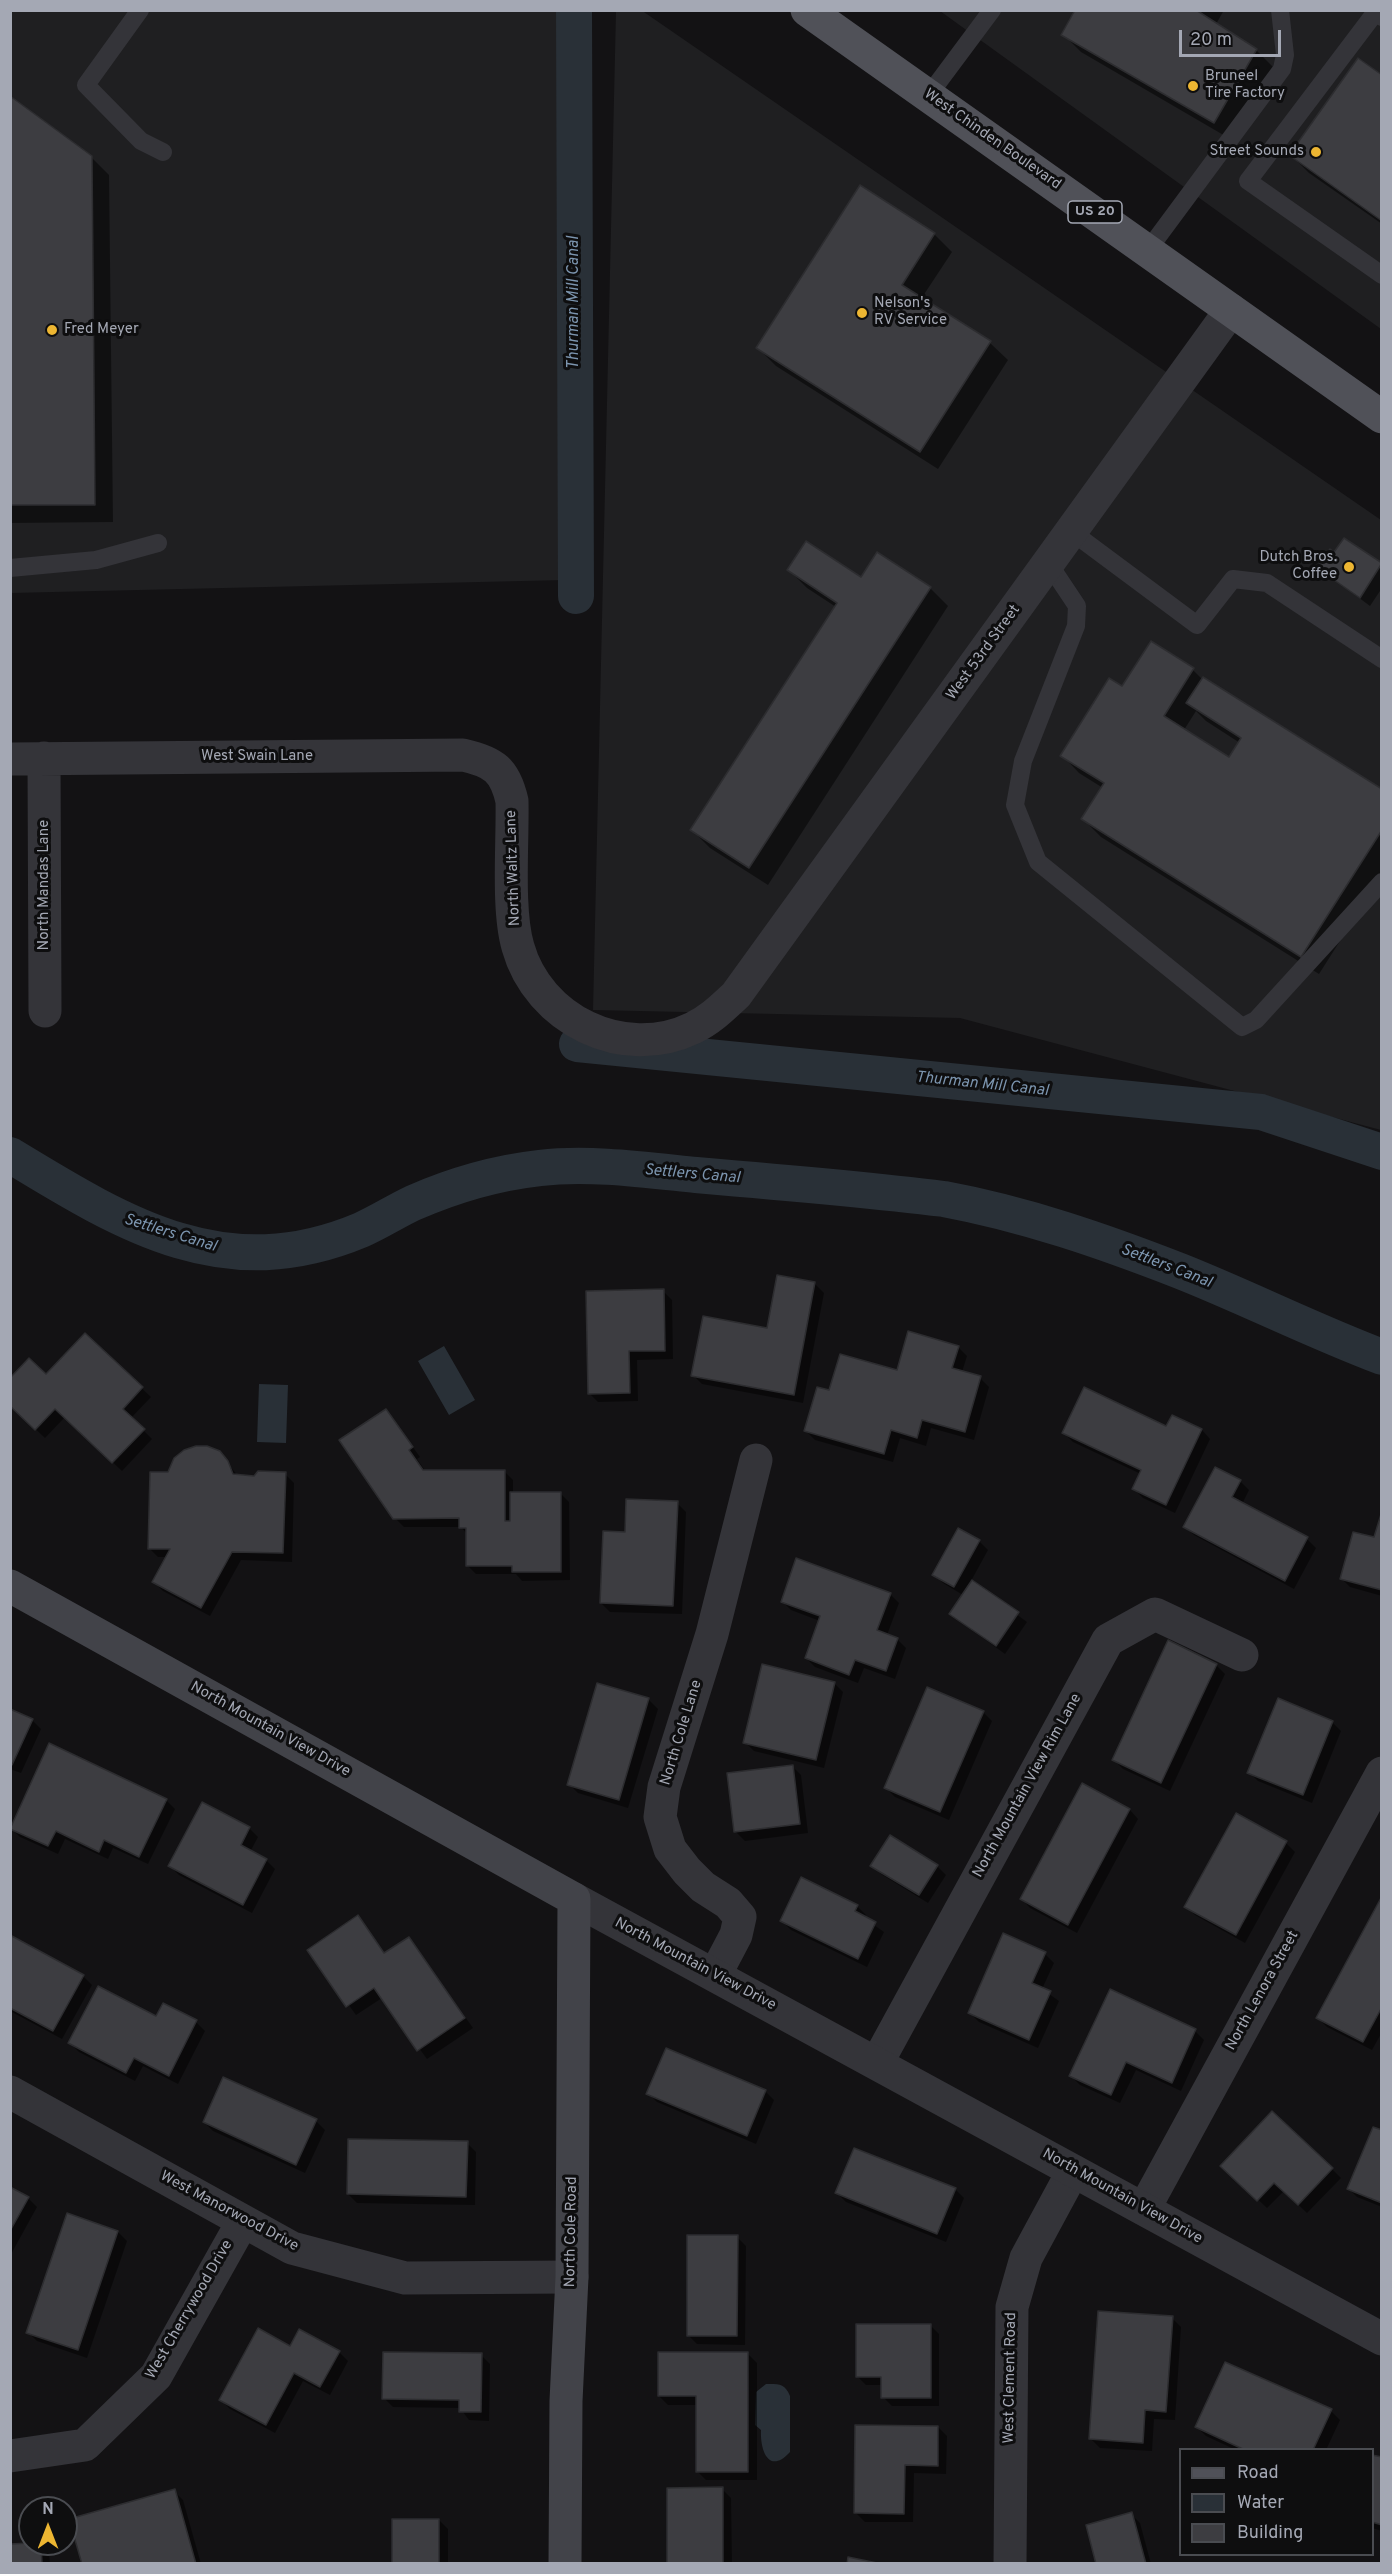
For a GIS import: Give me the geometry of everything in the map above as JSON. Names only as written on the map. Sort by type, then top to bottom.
[{"type":"main road","name":"West Chinden Boulevard","points":[[820,14],[928,96],[1382,417]]},
{"type":"main road","name":"North Mountain View Drive","points":[[10,1586],[574,1899]]},
{"type":"main road","name":"North Cole Road","points":[[565,2564],[566,2402],[572,2277],[574,1899]]},
{"type":"street","name":"West 53rd Street","points":[[736,995],[1231,310]]},
{"type":"street","name":"West Swain Lane","points":[[10,759],[463,755],[485,760],[499,770]]},
{"type":"street","name":"North Mandas Lane","points":[[44,758],[45,1011]]},
{"type":"street","name":"North Waltz Lane","points":[[499,770],[508,785],[512,801],[514,923],[518,947],[530,976],[546,999],[570,1019],[594,1032],[624,1039],[655,1039],[691,1029],[716,1015],[736,995]]},
{"type":"street","name":"North Cole Lane","points":[[715,1975],[736,1935],[740,1917],[728,1903],[703,1887],[687,1871],[670,1849],[660,1817],[664,1787],[712,1634],[756,1460]]},
{"type":"street","name":"North Mountain View Rim Lane","points":[[877,2063],[1108,1640],[1155,1614],[1242,1654]]},
{"type":"street","name":"North Lenora Street","points":[[1144,2209],[1382,1773]]},
{"type":"street","name":"North Mountain View Drive","points":[[574,1899],[1382,2340]]},
{"type":"street","name":"West Manorwood Drive","points":[[10,2092],[292,2248],[405,2278],[572,2277]]},
{"type":"street","name":"West Clement Road","points":[[1010,2564],[1011,2307],[1026,2258],[1073,2171]]},
{"type":"street","name":"West Cherrywood Drive","points":[[10,2456],[85,2445],[156,2376],[243,2221]]},
{"type":"lane","points":[[140,10],[86,85],[141,141],[162,152]]},
{"type":"lane","points":[[928,96],[992,10]]},
{"type":"lane","points":[[1148,250],[1282,69],[1285,55],[1280,10]]},
{"type":"lane","points":[[1382,17],[1375,13],[1248,182],[1382,275]]},
{"type":"lane","points":[[1072,532],[1197,625],[1233,579],[1267,583],[1382,659]]},
{"type":"lane","points":[[10,568],[96,560],[158,543]]},
{"type":"lane","points":[[1049,564],[1077,606],[1076,626],[1023,761],[1015,805],[1038,862],[1242,1028],[1256,1020],[1382,882]]},
{"type":"shaded area","points":[[641,10],[1381,520],[1381,1130],[960,1018],[593,1010],[616,11]]},
{"type":"shaded area","points":[[10,11],[573,11],[565,580],[11,593]]},
{"type":"shaded area","points":[[940,11],[1381,11],[1381,329]]},
{"type":"water","points":[[444,1346],[475,1400],[449,1415],[418,1361]]},
{"type":"water","points":[[259,1384],[288,1385],[286,1443],[257,1442]]},
{"type":"water","points":[[766,2384],[783,2386],[790,2396],[790,2452],[783,2459],[776,2461],[767,2458],[762,2446],[761,2430],[755,2425],[756,2392]]},
{"type":"building","name":"Bruneel Tire Factory","points":[[1075,10],[1196,10],[1257,49],[1214,123],[1061,35]]},
{"type":"building","points":[[1358,58],[1382,75],[1382,221],[1289,155]]},
{"type":"building","name":"Fred Meyer","points":[[10,96],[92,156],[95,505],[10,505]]},
{"type":"building","name":"Nelson's RV Service","points":[[860,185],[935,233],[902,285],[991,341],[920,452],[756,348]]},
{"type":"building","name":"Dutch Bros. Coffee","points":[[1344,538],[1382,563],[1360,598],[1317,568],[1330,549],[1334,552]]},
{"type":"building","points":[[806,541],[861,577],[877,552],[931,587],[749,868],[690,830],[837,603],[787,570]]},
{"type":"building","points":[[1151,641],[1194,668],[1164,716],[1229,757],[1241,738],[1186,703],[1203,677],[1382,789],[1382,830],[1301,957],[1081,819],[1104,783],[1060,756],[1109,678],[1122,686]]},
{"type":"building","points":[[777,1275],[815,1282],[794,1395],[691,1376],[703,1316],[767,1328]]},
{"type":"building","points":[[664,1289],[665,1351],[629,1351],[630,1393],[588,1394],[586,1291]]},
{"type":"building","points":[[908,1331],[959,1346],[952,1368],[981,1376],[965,1432],[922,1420],[917,1438],[891,1430],[884,1454],[804,1431],[817,1387],[829,1390],[840,1354],[897,1370]]},
{"type":"building","points":[[85,1333],[143,1387],[123,1409],[145,1429],[112,1463],[55,1409],[35,1430],[10,1406],[10,1378],[29,1358],[46,1374]]},
{"type":"building","points":[[1084,1387],[1166,1426],[1172,1415],[1202,1429],[1166,1505],[1132,1489],[1141,1470],[1062,1433]]},
{"type":"building","points":[[386,1409],[413,1447],[409,1450],[423,1470],[505,1470],[505,1521],[510,1521],[510,1492],[561,1492],[561,1572],[512,1572],[512,1566],[466,1566],[466,1528],[459,1528],[459,1518],[393,1519],[339,1440]]},
{"type":"building","points":[[196,1446],[207,1446],[220,1451],[228,1461],[233,1474],[254,1476],[258,1471],[286,1472],[283,1553],[232,1552],[201,1608],[152,1582],[170,1549],[148,1549],[150,1472],[168,1472],[174,1458],[184,1450]]},
{"type":"building","points":[[1215,1467],[1241,1480],[1232,1497],[1308,1537],[1285,1581],[1183,1527]]},
{"type":"building","points":[[626,1499],[678,1501],[673,1606],[600,1603],[603,1531],[625,1532]]},
{"type":"building","points":[[1382,1511],[1382,1590],[1340,1579],[1353,1532],[1374,1537]]},
{"type":"building","points":[[958,1528],[980,1540],[954,1587],[932,1575]]},
{"type":"building","points":[[796,1558],[891,1593],[877,1630],[898,1638],[886,1671],[855,1660],[849,1675],[805,1658],[820,1616],[781,1602]]},
{"type":"building","points":[[972,1580],[1019,1612],[996,1646],[949,1614]]},
{"type":"building","points":[[1168,1640],[1217,1664],[1161,1783],[1112,1760]]},
{"type":"building","points":[[762,1664],[835,1682],[816,1760],[743,1743]]},
{"type":"building","points":[[597,1683],[649,1698],[619,1800],[567,1785]]},
{"type":"building","points":[[927,1687],[984,1711],[940,1812],[884,1788]]},
{"type":"building","points":[[1278,1698],[1333,1721],[1303,1795],[1247,1773]]},
{"type":"building","points":[[10,1709],[33,1719],[12,1765],[10,1765]]},
{"type":"building","points":[[49,1743],[167,1799],[139,1857],[104,1840],[99,1852],[56,1831],[48,1846],[10,1829]]},
{"type":"building","points":[[793,1765],[800,1824],[734,1832],[727,1773]]},
{"type":"building","points":[[1082,1783],[1130,1809],[1068,1925],[1020,1899]]},
{"type":"building","points":[[202,1802],[250,1827],[241,1845],[267,1859],[243,1905],[168,1866]]},
{"type":"building","points":[[1236,1813],[1287,1841],[1236,1935],[1184,1907]]},
{"type":"building","points":[[890,1835],[938,1865],[919,1895],[870,1866]]},
{"type":"building","points":[[801,1877],[858,1905],[855,1911],[876,1922],[858,1959],[780,1921]]},
{"type":"building","points":[[1382,1896],[1382,2007],[1363,2042],[1316,2018]]},
{"type":"building","points":[[358,1915],[384,1953],[409,1937],[465,2018],[417,2051],[374,1988],[346,2007],[307,1950]]},
{"type":"building","points":[[1003,1933],[1046,1952],[1032,1983],[1051,1991],[1029,2040],[968,2013]]},
{"type":"building","points":[[10,1935],[84,1975],[53,2031],[10,2008]]},
{"type":"building","points":[[98,1986],[156,2016],[163,2003],[197,2020],[169,2076],[134,2058],[126,2073],[68,2043]]},
{"type":"building","points":[[1110,1989],[1196,2029],[1172,2083],[1126,2062],[1111,2095],[1069,2076]]},
{"type":"building","points":[[666,2048],[766,2090],[747,2136],[646,2094]]},
{"type":"building","points":[[223,2077],[317,2119],[296,2165],[203,2122]]},
{"type":"building","points":[[1272,2111],[1333,2168],[1298,2205],[1274,2183],[1257,2201],[1220,2166]]},
{"type":"building","points":[[1373,2127],[1382,2130],[1382,2203],[1347,2189]]},
{"type":"building","points":[[348,2139],[468,2141],[466,2197],[347,2194]]},
{"type":"building","points":[[854,2148],[956,2188],[937,2234],[835,2193]]},
{"type":"building","points":[[10,2187],[29,2197],[10,2231]]},
{"type":"building","points":[[67,2213],[118,2231],[78,2350],[26,2333]]},
{"type":"building","points":[[687,2235],[738,2235],[737,2336],[687,2336]]},
{"type":"building","points":[[1098,2311],[1173,2316],[1166,2412],[1145,2410],[1143,2443],[1089,2439]]},
{"type":"building","points":[[856,2324],[931,2324],[931,2398],[881,2398],[881,2377],[856,2377]]},
{"type":"building","points":[[258,2328],[290,2346],[299,2329],[340,2351],[320,2387],[294,2373],[266,2425],[219,2400]]},
{"type":"building","points":[[383,2352],[482,2353],[481,2412],[459,2412],[459,2400],[382,2399]]},
{"type":"building","points":[[658,2352],[748,2352],[748,2472],[696,2472],[696,2396],[658,2396]]},
{"type":"building","points":[[1225,2362],[1332,2409],[1314,2448],[1241,2448],[1195,2427]]},
{"type":"building","points":[[855,2425],[938,2426],[938,2466],[905,2465],[904,2514],[854,2513]]},
{"type":"building","points":[[1374,2455],[1382,2457],[1382,2525],[1374,2523]]},
{"type":"building","points":[[723,2487],[723,2564],[667,2564],[667,2488]]},
{"type":"building","points":[[175,2489],[196,2564],[82,2564],[78,2550],[78,2516]]},
{"type":"building","points":[[1132,2512],[1146,2564],[1096,2564],[1086,2525]]},
{"type":"building","points":[[392,2519],[439,2519],[439,2564],[392,2564]]},
{"type":"building","points":[[10,2544],[18,2544],[18,2556],[42,2556],[42,2564],[10,2564]]},
{"type":"building","points":[[848,2557],[882,2564],[847,2564]]},
{"type":"waterway","name":"Thurman Mill Canal","points":[[574,10],[576,596]]},
{"type":"waterway","name":"Thurman Mill Canal","points":[[577,1044],[1261,1112],[1382,1152]]},
{"type":"waterway","name":"Settlers Canal","points":[[10,1155],[94,1204],[136,1225],[178,1240],[220,1250],[265,1252],[312,1246],[361,1230],[413,1203],[444,1191],[507,1173],[559,1166],[638,1169],[944,1199],[1034,1220],[1122,1249],[1205,1281],[1382,1357]]},
{"type":"place","name":"Bruneel Tire Factory","points":[[1193,86]]},
{"type":"place","name":"Street Sounds","points":[[1316,152]]},
{"type":"place","name":"Nelson's RV Service","points":[[862,313]]},
{"type":"place","name":"Fred Meyer","points":[[52,330]]},
{"type":"place","name":"Dutch Bros. Coffee","points":[[1349,567]]}]
